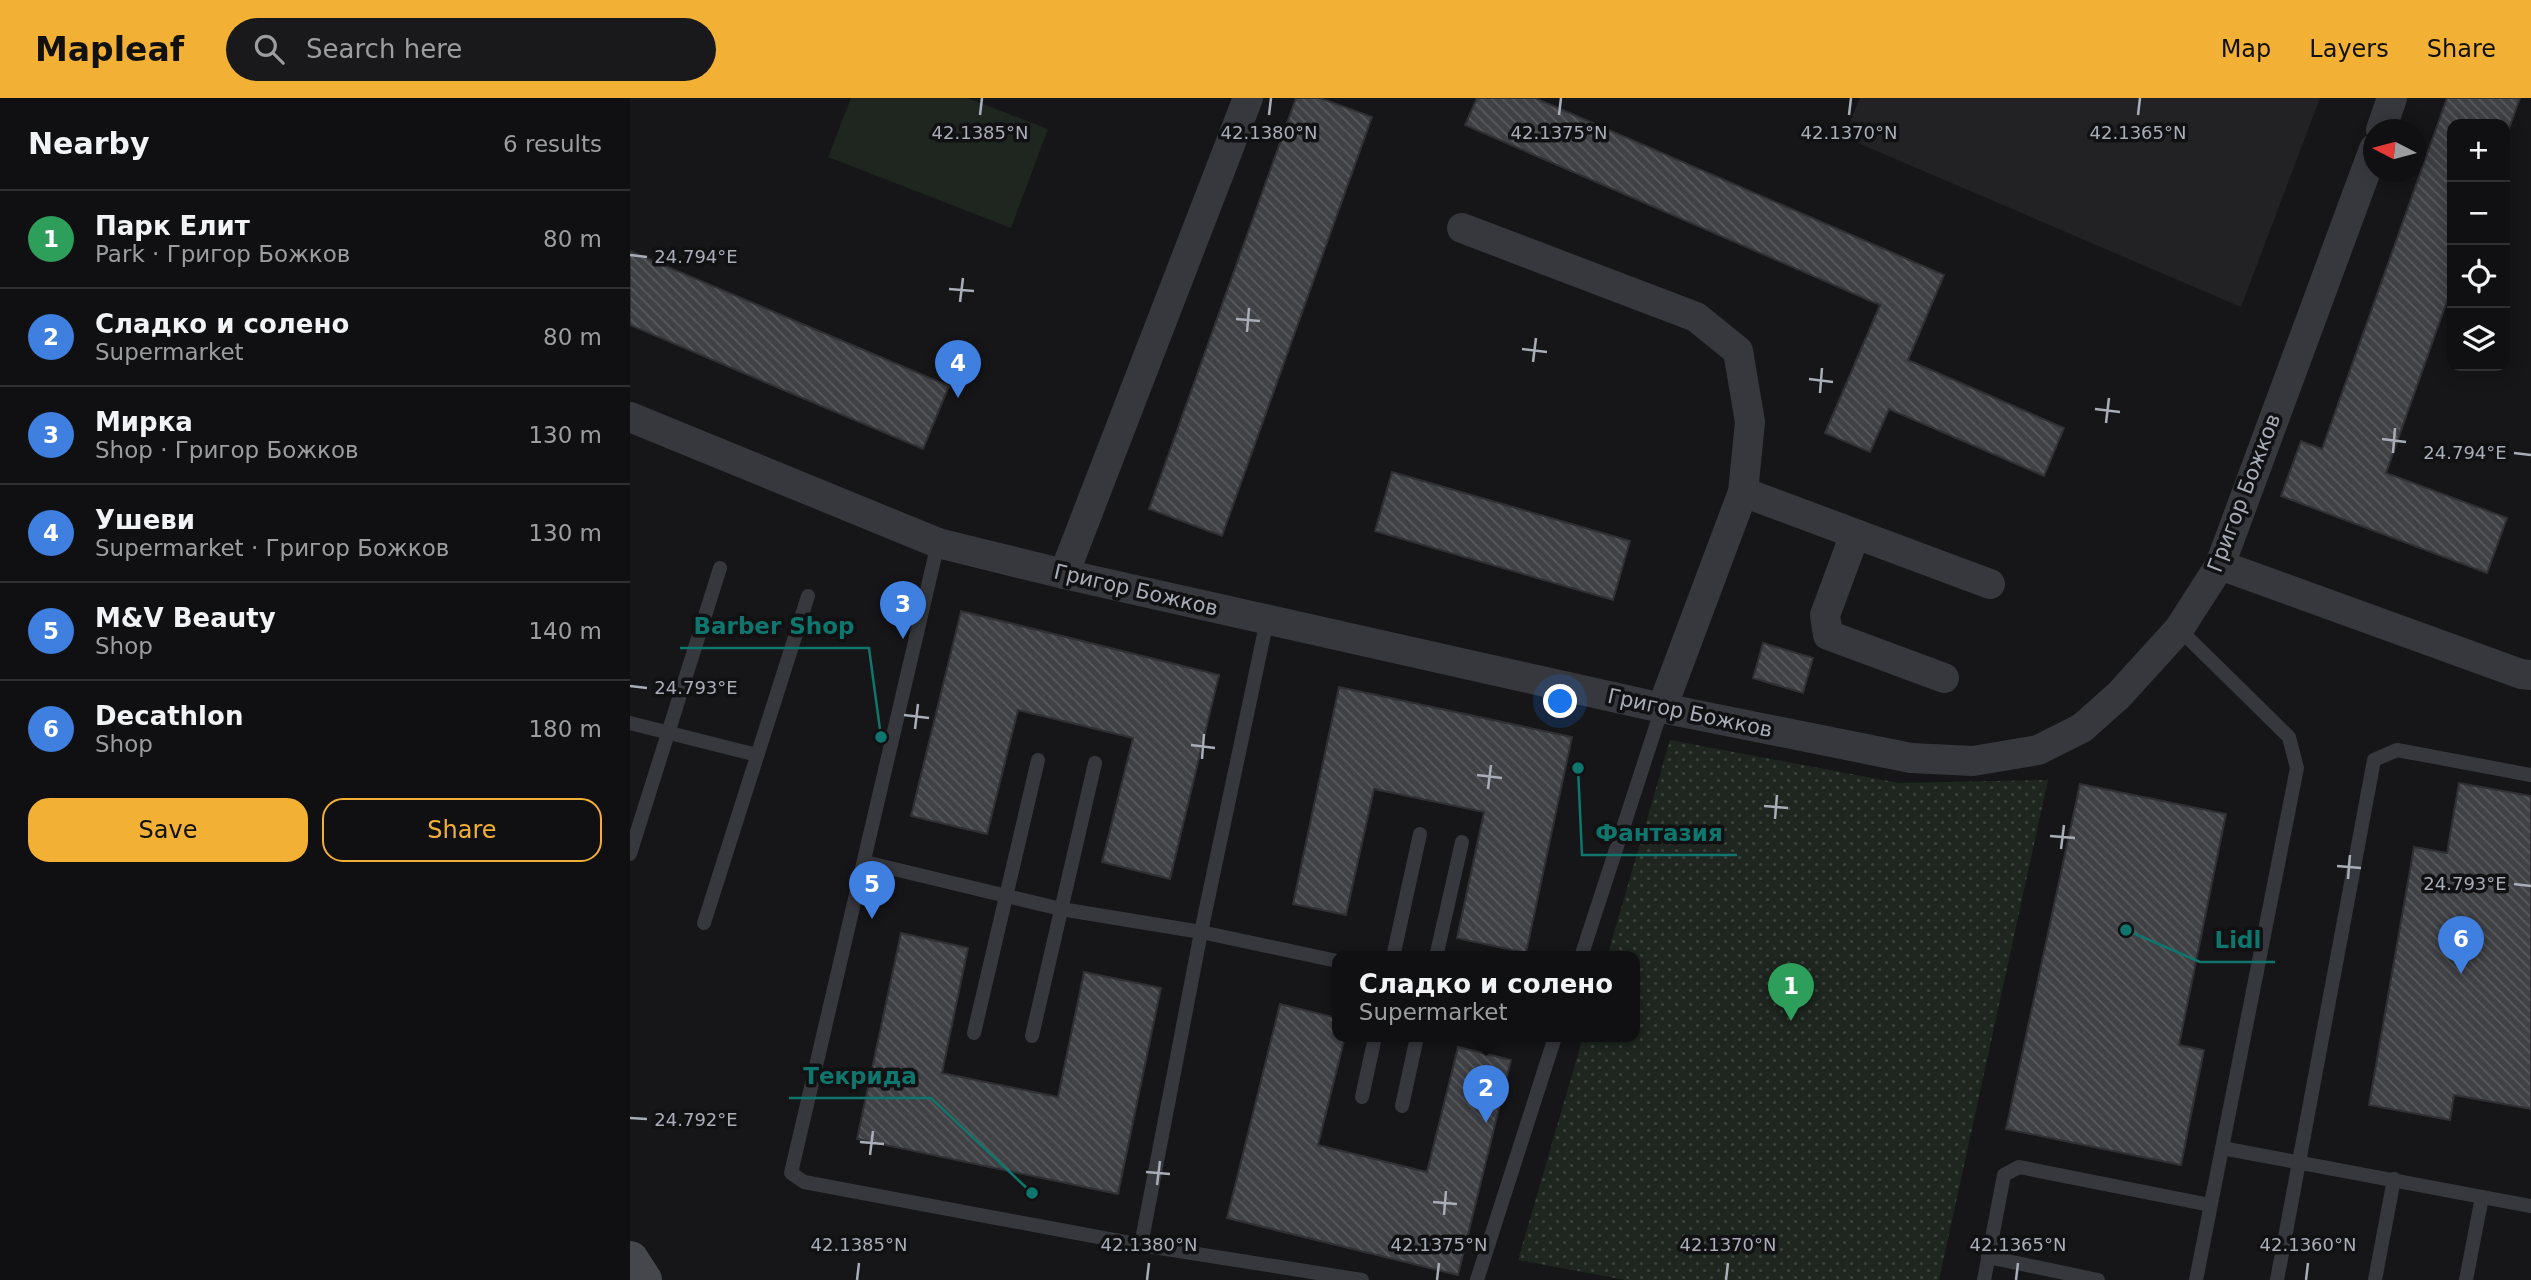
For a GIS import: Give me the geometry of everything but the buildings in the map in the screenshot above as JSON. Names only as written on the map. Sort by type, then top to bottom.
[{"type":"street","points":[[1064,574],[1248,98]]},
{"type":"street","points":[[2385,119],[2392,98]]},
{"type":"street","name":"Григор Божков","points":[[630,417],[938,543],[1064,574],[1662,708],[1911,758],[1973,761],[2038,750],[2082,728],[2119,695],[2179,629],[2220,565],[2363,179]]},
{"type":"street","points":[[1462,228],[1696,317],[1738,351],[1750,422],[1743,492],[1662,708]]},
{"type":"street","points":[[1743,492],[1990,584]]},
{"type":"street","points":[[1855,534],[1825,615],[1828,635],[1944,678]]},
{"type":"street","points":[[2220,565],[2521,674],[2531,675]]},
{"type":"street","points":[[630,1260],[643,1280]]},
{"type":"lane","points":[[938,543],[791,1173],[794,1178],[804,1182],[1141,1245],[1362,1280]]},
{"type":"lane","points":[[630,854],[720,568]]},
{"type":"lane","points":[[704,923],[808,596]]},
{"type":"lane","points":[[1141,1245],[1201,932],[1267,620]]},
{"type":"lane","points":[[2179,629],[2289,737],[2297,768],[2196,1280]]},
{"type":"lane","points":[[1583,951],[1662,708]]},
{"type":"lane","points":[[630,723],[757,755]]},
{"type":"lane","points":[[2277,1280],[2374,760],[2397,750],[2531,775]]},
{"type":"lane","points":[[974,1033],[1038,760]]},
{"type":"lane","points":[[1032,1036],[1095,763]]},
{"type":"lane","points":[[1393,951],[1420,834]]},
{"type":"lane","points":[[1437,951],[1462,842]]},
{"type":"lane","points":[[865,862],[1062,909],[1201,932],[1332,960]]},
{"type":"lane","points":[[1362,1097],[1374,1042]]},
{"type":"lane","points":[[1402,1105],[1417,1042]]},
{"type":"lane","points":[[1476,1280],[1553,1042]]},
{"type":"lane","points":[[2222,1148],[2300,1160],[2531,1206]]},
{"type":"lane","points":[[1984,1280],[2004,1175],[2019,1167],[2210,1205]]},
{"type":"lane","points":[[2375,1280],[2394,1179]]},
{"type":"lane","points":[[2466,1280],[2482,1197]]},
{"type":"lane","points":[[1988,1257],[2098,1280]]},
{"type":"shaded area","points":[[851,98],[967,98],[1048,129],[1011,228],[828,157]]},
{"type":"shaded area","points":[[1860,98],[2320,98],[2241,307],[1844,137]]},
{"type":"shaded area","points":[[1670,740],[1899,783],[2048,780],[1939,1280],[1626,1280],[1518,1260],[1582,1042],[1640,1042],[1640,951],[1609,951]]},
{"type":"place","name":"Ушеви","points":[[958,398]]},
{"type":"place","name":"Мирка","points":[[903,639]]},
{"type":"place","name":"Barber Shop","points":[[881,737]]},
{"type":"place","name":"Фантазия","points":[[1578,768]]},
{"type":"place","name":"M&V Beauty","points":[[872,919]]},
{"type":"place","name":"Lidl","points":[[2126,930]]},
{"type":"place","name":"Decathlon","points":[[2461,974]]},
{"type":"place","name":"Парк Елит","points":[[1791,1021]]},
{"type":"place","name":"Сладко и солено","points":[[1486,1123]]},
{"type":"place","name":"Текрида","points":[[1032,1193]]}]
